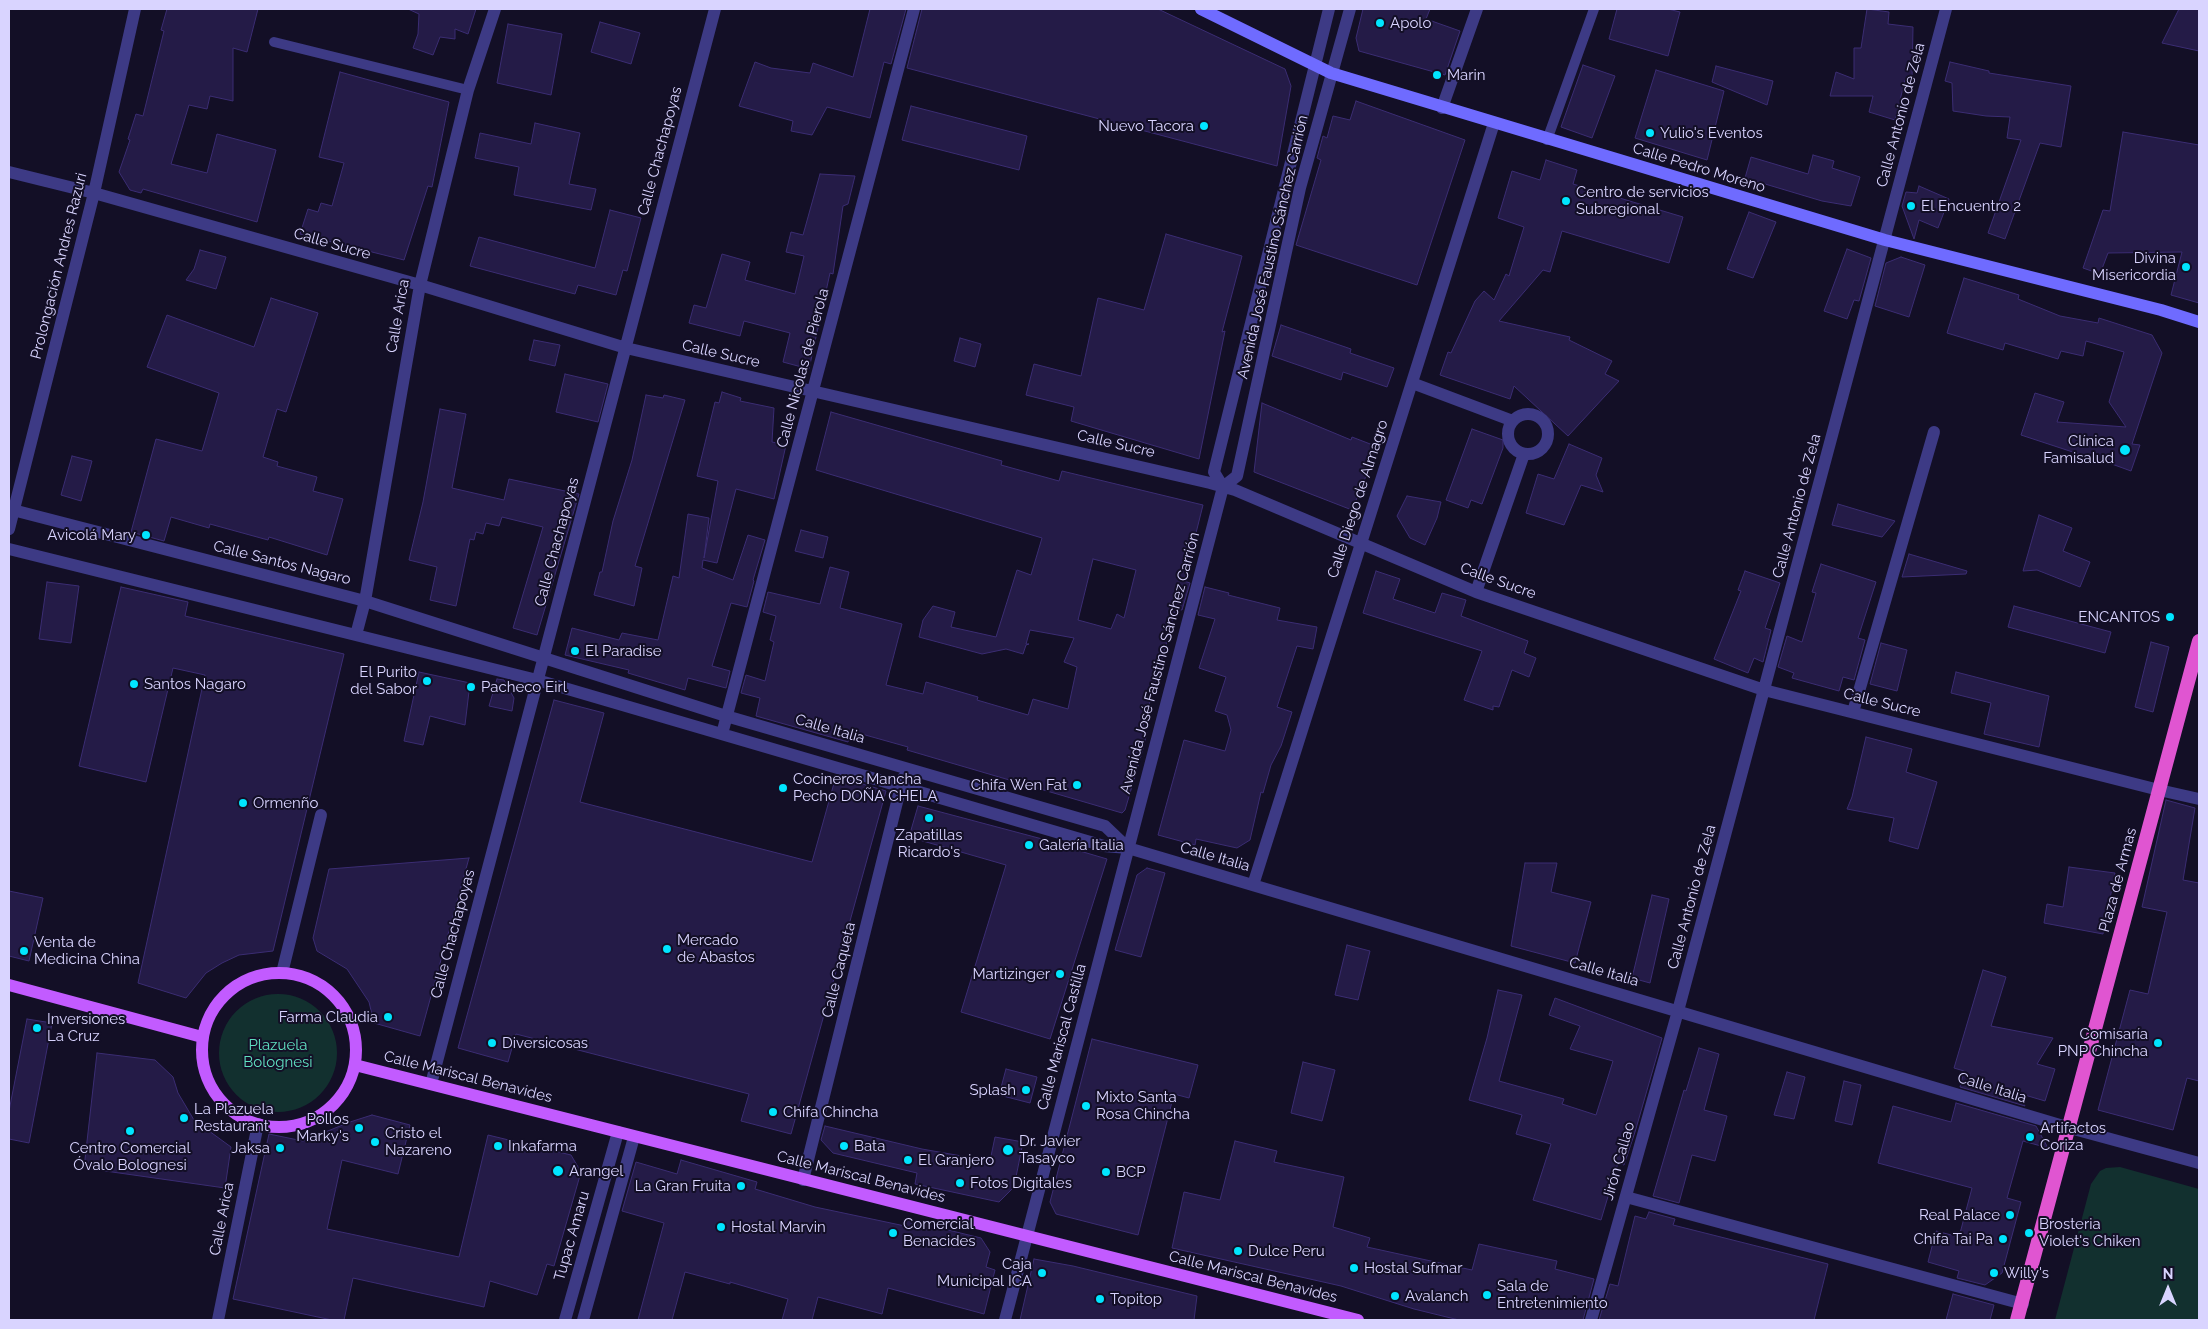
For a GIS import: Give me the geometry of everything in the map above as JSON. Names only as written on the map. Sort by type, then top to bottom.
[{"type":"highway","name":"Plaza de Armas","points":[[2017,1320],[2199,641]]},
{"type":"main road","name":"Calle Pedro Moreno","points":[[1201,9],[1331,73],[1442,108],[1885,240],[2161,310],[2199,322]]},
{"type":"main road","points":[[282,973],[304,976],[324,986],[340,1002],[352,1021],[357,1043],[355,1065],[346,1089],[330,1108],[308,1122],[283,1127],[258,1124],[237,1115],[216,1094],[208,1081],[202,1060],[202,1037],[209,1016],[222,998],[239,984],[260,975],[282,973]]},
{"type":"main road","points":[[9,985],[202,1037]]},
{"type":"main road","name":"Calle Mariscal Benavides","points":[[355,1065],[1358,1320]]},
{"type":"street","name":"Prolongación Andres Razuri","points":[[9,529],[11,510],[94,193],[135,9]]},
{"type":"street","name":"Calle Arica","points":[[356,635],[365,601],[420,285],[468,90],[495,9]]},
{"type":"street","name":"Calle Chachapoyas","points":[[430,1084],[537,680],[545,657],[715,9]]},
{"type":"street","name":"Calle Nicolas de Pierola","points":[[722,734],[914,9]]},
{"type":"street","name":"Avenida José Faustino Sánchez Carrión","points":[[1223,486],[1214,472],[1329,9]]},
{"type":"street","name":"Avenida José Faustino Sánchez Carrión","points":[[1128,848],[1223,486],[1238,476],[1300,188],[1350,9]]},
{"type":"street","points":[[1442,108],[1477,9]]},
{"type":"street","name":"Calle Antonio de Zela","points":[[1678,1011],[1946,9]]},
{"type":"street","name":"Calle Diego de Almagro","points":[[1253,885],[1494,123]]},
{"type":"street","name":"Calle Sucre","points":[[9,172],[94,193],[420,285],[626,348],[1223,486],[1476,592],[1764,690],[2199,799]]},
{"type":"street","points":[[1412,383],[1513,421]]},
{"type":"street","points":[[1530,414],[1539,416],[1546,424],[1548,432],[1547,442],[1533,454],[1524,454],[1510,444],[1508,428],[1520,415],[1530,414]]},
{"type":"street","points":[[1853,712],[1934,432]]},
{"type":"street","points":[[1476,592],[1524,454]]},
{"type":"street","name":"Calle Santos Nagaro","points":[[11,510],[365,601],[545,657]]},
{"type":"street","points":[[9,549],[537,680]]},
{"type":"street","name":"Calle Italia","points":[[545,657],[726,716],[1104,826],[1128,848]]},
{"type":"street","name":"Calle Italia","points":[[537,680],[1104,846],[1128,848],[2070,1128]]},
{"type":"street","name":"Calle Caqueta","points":[[803,1180],[906,768]]},
{"type":"street","points":[[282,973],[321,815]]},
{"type":"street","name":"Calle Mariscal Castilla","points":[[1005,1320],[1128,848]]},
{"type":"street","name":"Jirón Callao","points":[[1591,1320],[1678,1011]]},
{"type":"street","name":"Calle Arica","points":[[218,1320],[258,1124]]},
{"type":"street","points":[[2070,1128],[2199,1163]]},
{"type":"street","name":"Tupac Amaru","points":[[564,1320],[618,1132]]},
{"type":"street","points":[[583,1320],[634,1137]]},
{"type":"street","points":[[1626,1197],[2022,1304]]},
{"type":"lane","points":[[1547,140],[1594,9]]},
{"type":"lane","points":[[274,42],[468,90]]},
{"type":"green space","name":"Plazuela Bolognesi","points":[[278,994],[301,998],[320,1011],[333,1030],[337,1053],[333,1076],[320,1095],[301,1108],[278,1112],[255,1108],[236,1095],[223,1076],[219,1053],[223,1030],[236,1011],[255,998]]},
{"type":"green space","points":[[2120,1167],[2199,1189],[2199,1320],[2055,1320],[2091,1184],[2100,1171],[2106,1168]]},
{"type":"building","points":[[167,9],[258,9],[247,52],[233,48],[233,101],[210,96],[207,109],[189,105],[171,164],[207,173],[217,134],[276,150],[257,222],[143,189],[141,193],[130,190],[119,172],[130,140],[128,139],[136,114],[143,116],[164,31],[161,30]]},
{"type":"building","points":[[408,9],[476,9],[468,34],[455,29],[455,39],[440,37],[433,55],[413,48],[418,34],[419,14]]},
{"type":"building","points":[[870,9],[906,9],[891,64],[884,62],[870,118],[827,107],[812,135],[791,131],[793,121],[739,106],[755,62],[771,68],[810,73],[813,63],[853,77]]},
{"type":"building","name":"Nuevo Tacora","points":[[922,9],[1158,9],[1285,69],[1291,86],[1277,166],[907,68]]},
{"type":"building","points":[[1363,9],[1430,9],[1426,19],[1460,31],[1445,75],[1359,51],[1356,38]]},
{"type":"building","points":[[1617,9],[1668,9],[1680,12],[1668,56],[1609,39]]},
{"type":"building","points":[[1867,9],[1889,12],[1888,24],[1913,27],[1912,80],[1905,80],[1895,120],[1869,112],[1873,96],[1830,96],[1836,72],[1854,79],[1854,48],[1861,48]]},
{"type":"building","points":[[2179,9],[2199,9],[2199,51],[2162,43]]},
{"type":"building","points":[[600,22],[640,33],[631,64],[591,52]]},
{"type":"building","points":[[508,24],[562,34],[551,95],[497,83]]},
{"type":"building","points":[[1950,62],[1989,71],[1989,73],[2071,86],[2061,147],[2040,143],[2005,239],[1988,233],[2021,140],[2007,138],[2010,117],[1986,116],[1953,111],[1952,83],[1945,81]]},
{"type":"building","points":[[1583,65],[1615,76],[1592,138],[1561,127]]},
{"type":"building","points":[[1716,66],[1773,81],[1767,105],[1712,82]]},
{"type":"building","points":[[1656,70],[1724,91],[1707,160],[1635,138]]},
{"type":"building","points":[[340,72],[449,102],[432,187],[428,186],[404,260],[300,234],[308,209],[318,212],[321,203],[332,206],[344,163],[319,157]]},
{"type":"building","points":[[1356,101],[1465,140],[1417,285],[1296,245],[1321,160],[1317,158],[1323,136],[1327,138],[1333,116],[1350,120]]},
{"type":"building","points":[[911,106],[1027,136],[1019,170],[902,140]]},
{"type":"building","points":[[535,123],[580,133],[569,184],[596,189],[591,210],[514,195],[519,167],[475,158],[480,133],[531,144]]},
{"type":"building","points":[[2123,132],[2199,145],[2199,303],[2171,295],[2182,252],[2108,253],[2100,274],[2083,268],[2103,210],[2110,211]]},
{"type":"building","points":[[1813,155],[1834,161],[1832,168],[1860,177],[1851,206],[1822,201],[1745,178],[1751,157],[1808,174]]},
{"type":"building","points":[[1546,160],[1577,170],[1573,184],[1683,217],[1669,263],[1562,231],[1550,272],[1543,270],[1499,321],[1570,337],[1569,340],[1612,361],[1605,374],[1619,381],[1568,436],[1514,386],[1510,399],[1440,375],[1448,352],[1451,353],[1475,301],[1484,291],[1494,300],[1506,274],[1509,276],[1524,227],[1498,218],[1512,171],[1540,180]]},
{"type":"building","points":[[820,174],[855,176],[848,204],[843,206],[833,274],[830,273],[809,369],[783,362],[790,333],[744,321],[740,336],[689,323],[694,305],[706,308],[722,254],[750,262],[745,280],[795,294],[804,256],[786,252],[791,232],[803,235]]},
{"type":"building","points":[[1919,186],[1949,199],[1938,228],[1919,220],[1914,239],[1902,206],[1906,192],[1917,193]]},
{"type":"building","points":[[610,210],[641,218],[627,271],[623,270],[616,295],[578,285],[575,294],[470,266],[479,237],[595,268]]},
{"type":"building","points":[[1749,212],[1776,222],[1753,278],[1727,269]]},
{"type":"building","points":[[1166,234],[1242,256],[1222,332],[1225,331],[1199,459],[1071,421],[1074,407],[1026,395],[1034,364],[1081,376],[1098,298],[1144,310]]},
{"type":"building","points":[[1847,249],[1871,258],[1859,301],[1854,300],[1847,319],[1824,311]]},
{"type":"building","points":[[200,250],[226,257],[216,289],[186,280],[194,269]]},
{"type":"building","points":[[1901,257],[1925,265],[1909,317],[1875,306],[1886,263]]},
{"type":"building","points":[[1964,278],[2019,295],[2018,299],[2060,316],[2098,323],[2099,318],[2152,335],[2162,353],[2132,444],[2140,445],[2131,471],[2021,435],[2035,393],[2064,402],[2057,422],[2126,427],[2109,402],[2124,352],[2086,341],[2083,356],[2061,351],[2058,359],[2005,343],[2003,350],[1947,333]]},
{"type":"building","points":[[271,298],[318,313],[286,412],[277,409],[263,457],[278,462],[277,466],[317,477],[313,491],[343,499],[327,555],[269,537],[268,540],[210,524],[209,528],[171,517],[164,541],[131,532],[156,439],[202,451],[219,393],[147,367],[167,315],[254,347]]},
{"type":"building","points":[[1281,325],[1351,349],[1350,353],[1394,368],[1387,387],[1343,372],[1341,380],[1272,356]]},
{"type":"building","points":[[960,338],[981,344],[975,367],[954,361]]},
{"type":"building","points":[[534,340],[560,345],[555,366],[529,360]]},
{"type":"building","points":[[565,374],[608,384],[598,422],[556,412]]},
{"type":"building","points":[[722,392],[741,398],[740,401],[774,408],[772,442],[786,445],[774,499],[736,489],[717,563],[703,560],[702,568],[733,580],[748,535],[765,540],[747,607],[731,603],[712,666],[730,671],[726,688],[688,678],[685,690],[628,673],[629,670],[565,655],[572,628],[619,640],[622,633],[658,640],[673,576],[679,578],[688,514],[709,518],[704,558],[718,481],[697,476],[715,402],[719,403]]},
{"type":"building","points":[[646,395],[663,398],[664,395],[685,400],[635,566],[642,568],[634,606],[594,595],[600,572],[602,572],[613,521],[632,460]]},
{"type":"building","points":[[1262,403],[1351,440],[1352,437],[1378,447],[1352,510],[1254,472]]},
{"type":"building","points":[[440,409],[466,414],[452,488],[504,500],[509,479],[579,494],[537,635],[513,628],[543,527],[502,517],[499,526],[486,523],[483,534],[476,532],[474,540],[470,539],[456,606],[430,600],[437,567],[409,560],[423,502]]},
{"type":"building","points":[[831,412],[1002,461],[1001,465],[1059,481],[1062,471],[1203,505],[1184,581],[1190,583],[1182,610],[1176,609],[1142,730],[1147,732],[1143,749],[1125,810],[1122,813],[907,750],[908,747],[851,731],[848,742],[756,716],[760,698],[741,693],[746,675],[765,681],[774,642],[770,640],[776,616],[763,612],[768,592],[820,604],[830,567],[849,572],[840,608],[902,624],[886,685],[923,694],[926,682],[978,697],[977,700],[1028,715],[1033,699],[1068,709],[1077,667],[1064,662],[1074,638],[1030,630],[1026,644],[1029,644],[1026,645],[1023,654],[1006,649],[982,654],[919,637],[923,620],[933,606],[955,612],[951,627],[996,637],[1017,570],[1031,575],[1042,538],[816,470]],"holes":[[[1093,559],[1136,570],[1124,618],[1117,614],[1111,629],[1078,620]]]},
{"type":"building","points":[[1472,429],[1503,440],[1503,448],[1482,504],[1471,500],[1468,508],[1446,500]]},
{"type":"building","points":[[1569,444],[1602,458],[1596,475],[1603,492],[1581,485],[1564,525],[1526,513],[1538,474],[1554,479]]},
{"type":"building","points":[[72,456],[92,461],[81,501],[61,495]]},
{"type":"building","points":[[1407,496],[1441,502],[1437,518],[1425,545],[1410,538],[1397,516]]},
{"type":"building","points":[[1838,504],[1895,521],[1882,537],[1832,525]]},
{"type":"building","points":[[2039,515],[2072,528],[2063,551],[2090,562],[2080,587],[2037,570],[2023,571]]},
{"type":"building","points":[[801,530],[828,537],[823,558],[795,551]]},
{"type":"building","points":[[1909,554],[1967,571],[1966,574],[1902,577]]},
{"type":"building","points":[[1821,564],[1876,582],[1858,638],[1865,640],[1854,680],[1843,677],[1839,691],[1792,678],[1794,673],[1778,667],[1787,636],[1802,642],[1816,593],[1812,592]]},
{"type":"building","points":[[1376,571],[1400,579],[1393,599],[1435,613],[1442,593],[1466,600],[1461,616],[1528,641],[1524,653],[1536,658],[1529,677],[1512,670],[1499,707],[1493,706],[1493,710],[1464,700],[1482,651],[1363,613]]},
{"type":"building","points":[[1745,571],[1780,583],[1765,628],[1771,630],[1763,662],[1754,658],[1748,673],[1714,659],[1741,591],[1738,590]]},
{"type":"building","points":[[47,582],[79,586],[71,643],[39,639]]},
{"type":"building","name":"Ormenño","points":[[121,587],[188,602],[185,616],[344,654],[273,951],[239,955],[222,963],[206,973],[186,998],[138,983],[205,675],[173,668],[146,782],[79,766]]},
{"type":"building","points":[[1205,587],[1229,593],[1228,595],[1280,608],[1277,620],[1317,627],[1313,649],[1297,646],[1277,707],[1292,712],[1281,746],[1271,765],[1263,793],[1261,792],[1250,840],[1237,848],[1196,839],[1195,845],[1158,835],[1184,740],[1225,751],[1231,730],[1227,715],[1215,711],[1226,677],[1199,668],[1215,619],[1198,615]]},
{"type":"building","points":[[2014,606],[2111,632],[2105,653],[2008,627]]},
{"type":"building","points":[[2151,642],[2169,647],[2153,712],[2135,707]]},
{"type":"building","points":[[1881,643],[1907,650],[1897,691],[1870,684]]},
{"type":"building","points":[[419,672],[470,683],[465,725],[430,716],[423,745],[404,741]]},
{"type":"building","points":[[1956,672],[2049,696],[2039,747],[1984,734],[1991,703],[1951,693]]},
{"type":"building","points":[[497,679],[504,680],[514,698],[512,711],[489,706]]},
{"type":"building","points":[[554,700],[604,713],[580,802],[812,862],[836,776],[886,791],[791,1134],[741,1121],[749,1094],[516,1034],[508,1062],[458,1048]]},
{"type":"building","points":[[1866,737],[1912,749],[1906,772],[1937,782],[1918,849],[1889,841],[1894,818],[1847,809],[1852,797]]},
{"type":"building","points":[[2166,800],[2195,808],[2183,880],[2199,883],[2199,1081],[2187,1078],[2173,1130],[2098,1110],[2130,990],[2148,994],[2167,912],[2142,907]]},
{"type":"building","points":[[918,806],[1046,840],[1107,859],[1050,1039],[961,1012],[1006,865],[909,837]]},
{"type":"building","points":[[469,858],[420,1036],[374,1023],[369,1002],[347,969],[317,951],[313,938],[329,869]]},
{"type":"building","points":[[1525,863],[1557,863],[1551,892],[1591,902],[1575,963],[1511,946]]},
{"type":"building","points":[[2069,867],[2115,873],[2103,934],[2044,923],[2047,904],[2063,907]]},
{"type":"building","points":[[1147,868],[1165,873],[1141,957],[1115,950],[1137,875]]},
{"type":"building","points":[[9,891],[43,898],[29,961],[9,956]]},
{"type":"building","points":[[1652,895],[1669,899],[1650,983],[1632,978]]},
{"type":"building","points":[[1347,945],[1370,951],[1358,1000],[1335,995]]},
{"type":"building","points":[[1983,970],[2006,977],[1991,1026],[2053,1038],[2037,1064],[2055,1069],[2045,1101],[2018,1093],[2025,1106],[1960,1087],[1964,1071],[1954,1068]]},
{"type":"building","points":[[1498,990],[1522,995],[1499,1081],[1564,1099],[1562,1104],[1596,1115],[1613,1061],[1570,1049],[1580,1026],[1549,1015],[1555,998],[1662,1038],[1624,1165],[1618,1163],[1601,1220],[1533,1200],[1551,1144],[1516,1134],[1522,1115],[1469,1100],[1487,1038]]},
{"type":"building","points":[[27,1019],[52,1023],[29,1143],[9,1139],[9,1111]]},
{"type":"building","points":[[1092,1039],[1198,1065],[1189,1098],[1174,1094],[1138,1235],[1056,1214],[1050,1202]]},
{"type":"building","points":[[1699,1048],[1719,1054],[1704,1110],[1727,1116],[1715,1161],[1692,1155],[1679,1203],[1653,1196],[1684,1090],[1686,1091]]},
{"type":"building","name":"Centro Comercial Óvalo Bolognesi","points":[[97,1053],[155,1060],[173,1077],[178,1093],[194,1120],[231,1147],[225,1188],[84,1168]]},
{"type":"building","points":[[1303,1062],[1335,1070],[1322,1121],[1291,1113]]},
{"type":"building","points":[[1006,1069],[1037,1077],[1030,1103],[999,1095]]},
{"type":"building","points":[[1787,1072],[1805,1077],[1794,1119],[1774,1115]]},
{"type":"building","points":[[1844,1081],[1861,1085],[1852,1125],[1835,1121]]},
{"type":"building","points":[[1956,1103],[2036,1126],[2048,1148],[2023,1141],[2007,1198],[2021,1202],[2002,1273],[1985,1285],[1957,1278],[1959,1271],[1928,1262],[1936,1231],[1959,1237],[1972,1188],[1878,1163],[1893,1106],[1951,1122]]},
{"type":"building","points":[[372,1115],[410,1125],[398,1174],[342,1160],[327,1229],[459,1257],[488,1135],[571,1155],[581,1172],[554,1266],[547,1264],[537,1295],[490,1281],[484,1307],[353,1278],[344,1320],[332,1320],[233,1299],[269,1134],[303,1141]]},
{"type":"building","points":[[825,1126],[922,1149],[990,1161],[995,1137],[1023,1142],[1014,1187],[999,1202],[915,1184],[917,1173],[833,1153],[821,1140]]},
{"type":"building","points":[[1235,1141],[1277,1151],[1274,1162],[1344,1177],[1333,1227],[1370,1238],[1367,1247],[1472,1270],[1479,1244],[1557,1261],[1555,1269],[1594,1279],[1583,1320],[1459,1320],[1414,1309],[1341,1286],[1172,1248],[1184,1192],[1220,1200]]},
{"type":"building","points":[[681,1160],[757,1182],[755,1189],[815,1207],[905,1226],[907,1220],[981,1238],[990,1252],[986,1267],[995,1270],[984,1314],[888,1288],[882,1314],[818,1297],[812,1320],[782,1320],[788,1299],[730,1282],[730,1284],[685,1272],[672,1320],[638,1320],[664,1223],[622,1211],[636,1162],[677,1174]]},
{"type":"building","points":[[1649,1212],[1675,1219],[1673,1225],[1828,1264],[1814,1320],[1599,1320],[1610,1284],[1618,1286],[1635,1216],[1646,1219]]},
{"type":"building","points":[[1034,1259],[1073,1266],[1197,1296],[1194,1320],[1020,1320]]},
{"type":"building","points":[[1953,1294],[1994,1305],[1990,1320],[1946,1320]]},
{"type":"place","name":"Apolo","points":[[1380,23]]},
{"type":"place","name":"Marin","points":[[1437,75]]},
{"type":"place","name":"Nuevo Tacora","points":[[1204,126]]},
{"type":"place","name":"Yulio's Eventos","points":[[1650,133]]},
{"type":"place","name":"Centro de servicios Subregional","points":[[1566,201]]},
{"type":"place","name":"El Encuentro 2","points":[[1911,206]]},
{"type":"place","name":"Divina Misericordia","points":[[2186,267]]},
{"type":"place","name":"Clínica Famisalud","points":[[2125,450]]},
{"type":"place","name":"Avicolá Mary","points":[[146,535]]},
{"type":"place","name":"ENCANTOS","points":[[2170,617]]},
{"type":"place","name":"El Paradise","points":[[575,651]]},
{"type":"place","name":"El Purito del Sabor","points":[[427,681]]},
{"type":"place","name":"Santos Nagaro","points":[[134,684]]},
{"type":"place","name":"Pacheco Eirl","points":[[471,687]]},
{"type":"place","name":"Chifa Wen Fat","points":[[1077,785]]},
{"type":"place","name":"Cocineros Mancha Pecho DOÑA CHELA","points":[[783,788]]},
{"type":"place","name":"Ormenño","points":[[243,803]]},
{"type":"place","name":"Zapatillas Ricardo's","points":[[929,818]]},
{"type":"place","name":"Galería Italia","points":[[1029,845]]},
{"type":"place","name":"Mercado de Abastos","points":[[667,949]]},
{"type":"place","name":"Venta de Medicina China","points":[[24,951]]},
{"type":"place","name":"Martizinger","points":[[1060,974]]},
{"type":"place","name":"Farma Claudia","points":[[388,1017]]},
{"type":"place","name":"Inversiones La Cruz","points":[[37,1028]]},
{"type":"place","name":"Diversicosas","points":[[492,1043]]},
{"type":"place","name":"Comisaría PNP Chincha","points":[[2158,1043]]},
{"type":"place","name":"Splash","points":[[1026,1090]]},
{"type":"place","name":"Mixto Santa Rosa Chincha","points":[[1086,1106]]},
{"type":"place","name":"Chifa Chincha","points":[[773,1112]]},
{"type":"place","name":"La Plazuela Restaurant","points":[[184,1118]]},
{"type":"place","name":"Pollos Marky's","points":[[359,1128]]},
{"type":"place","name":"Centro Comercial Óvalo Bolognesi","points":[[130,1131]]},
{"type":"place","name":"Artifactos Coriza","points":[[2030,1137]]},
{"type":"place","name":"Cristo el Nazareno","points":[[375,1142]]},
{"type":"place","name":"Inkafarma","points":[[498,1146]]},
{"type":"place","name":"Bata","points":[[844,1146]]},
{"type":"place","name":"Jaksa","points":[[280,1148]]},
{"type":"place","name":"Dr. Javier Tasayco","points":[[1008,1150]]},
{"type":"place","name":"El Granjero","points":[[908,1160]]},
{"type":"place","name":"Arangel","points":[[558,1171]]},
{"type":"place","name":"BCP","points":[[1106,1172]]},
{"type":"place","name":"Fotos Digitales","points":[[960,1183]]},
{"type":"place","name":"La Gran Fruita","points":[[741,1186]]},
{"type":"place","name":"Real Palace","points":[[2010,1215]]},
{"type":"place","name":"Hostal Marvin","points":[[721,1227]]},
{"type":"place","name":"Comercial Benacides","points":[[893,1233]]},
{"type":"place","name":"Brosteria Violet's Chiken","points":[[2029,1233]]},
{"type":"place","name":"Chifa Tai Pa","points":[[2003,1239]]},
{"type":"place","name":"Dulce Peru","points":[[1238,1251]]},
{"type":"place","name":"Hostal Sufmar","points":[[1354,1268]]},
{"type":"place","name":"Caja Municipal ICA","points":[[1042,1273]]},
{"type":"place","name":"Willy's","points":[[1994,1273]]},
{"type":"place","name":"Sala de Entretenimiento","points":[[1487,1295]]},
{"type":"place","name":"Avalanch","points":[[1395,1296]]},
{"type":"place","name":"Topitop","points":[[1100,1299]]}]
